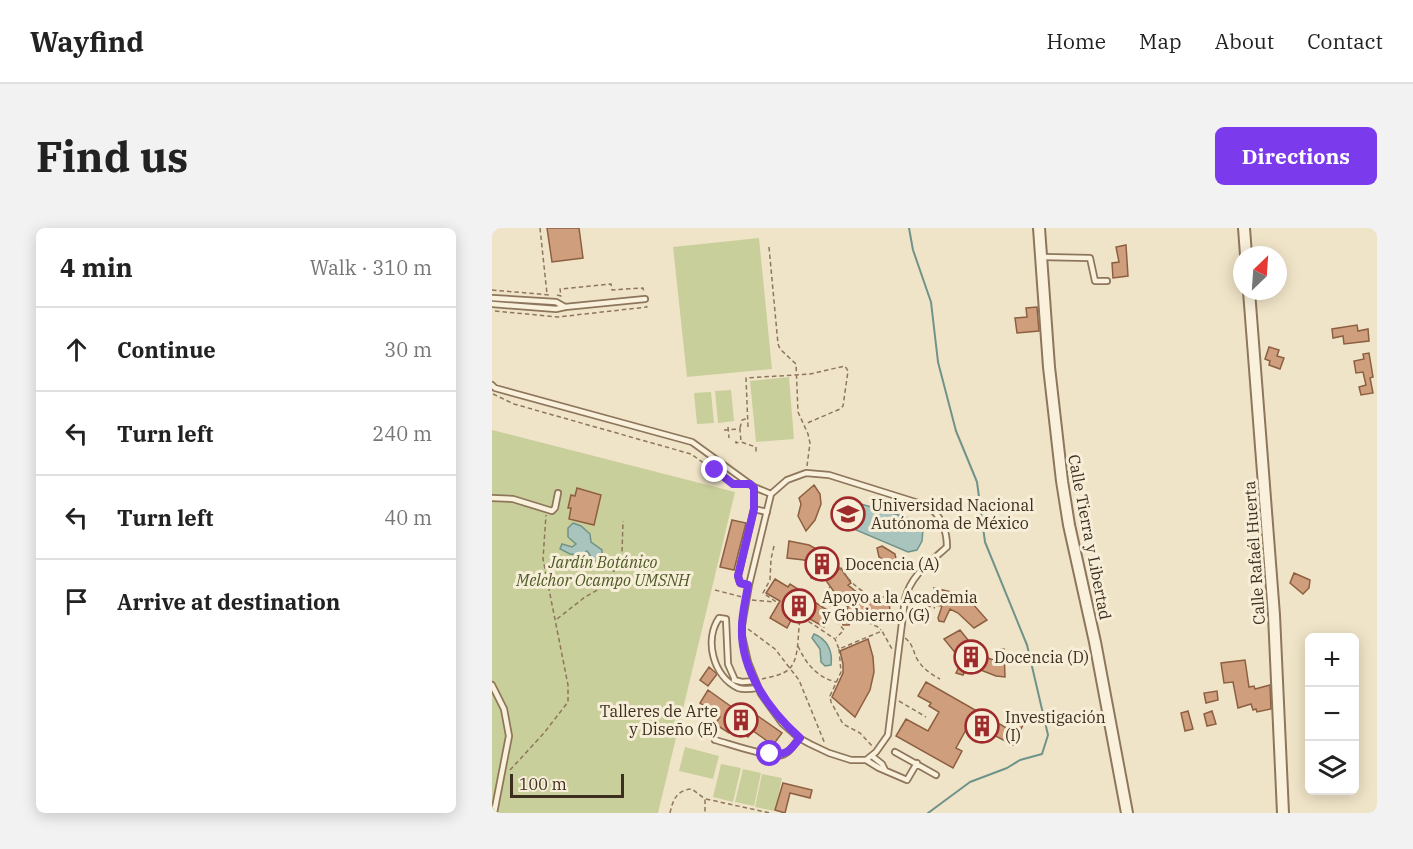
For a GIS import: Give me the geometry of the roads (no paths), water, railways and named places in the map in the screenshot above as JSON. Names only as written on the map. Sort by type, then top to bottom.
[{"type":"street","name":"Calle Tierra y Libertad","points":[[1039,228],[1049,367],[1062,480],[1127,813]]},
{"type":"street","points":[[1244,228],[1245,246]]},
{"type":"street","name":"Calle Rafaél Huerta","points":[[1250,300],[1274,615],[1283,813]]},
{"type":"lane","points":[[1041,257],[1090,258],[1095,281],[1107,281]]},
{"type":"lane","points":[[492,298],[556,303],[565,307]]},
{"type":"lane","points":[[492,304],[556,309],[645,299]]},
{"type":"lane","points":[[492,385],[495,388],[692,442],[752,486],[771,494]]},
{"type":"lane","points":[[866,760],[874,754],[888,735],[908,588],[920,570],[947,547],[947,537],[937,514],[928,506],[829,475],[806,473],[787,480],[771,494],[748,585],[742,625],[748,662],[757,688],[782,723],[800,738],[829,753],[851,760],[866,760],[907,780],[917,763]]},
{"type":"lane","points":[[748,585],[740,583],[738,576],[754,509],[752,486]]},
{"type":"lane","points":[[492,498],[513,499],[546,511],[554,511],[558,493]]},
{"type":"lane","points":[[754,509],[767,512]]},
{"type":"lane","points":[[735,680],[728,664],[726,619],[719,618],[714,625],[711,656],[730,682],[744,689],[757,688]]},
{"type":"lane","points":[[730,682],[755,681]]},
{"type":"lane","points":[[492,685],[504,709],[509,736],[494,813]]},
{"type":"lane","points":[[715,740],[782,755],[787,753],[800,738]]},
{"type":"lane","points":[[895,752],[936,774]]},
{"type":"lane","points":[[874,754],[885,770]]},
{"type":"water","points":[[861,504],[916,520],[923,529],[922,541],[917,550],[908,552],[856,530],[850,522],[853,509]]},
{"type":"water","points":[[573,523],[581,526],[590,534],[591,542],[602,550],[600,562],[593,559],[587,551],[581,555],[570,554],[560,549],[562,544],[572,547],[576,544],[568,537],[568,528]]},
{"type":"water","points":[[814,634],[828,646],[831,665],[825,666],[821,662],[820,649],[812,638]]},
{"type":"waterway","points":[[909,228],[913,250],[931,302],[938,362],[956,431],[977,482],[985,542],[1027,645],[1048,735],[1042,754],[1020,760],[1007,768],[970,782],[928,813]]},
{"type":"place","name":"Universidad Nacional Autónoma de México","points":[[848,514]]},
{"type":"place","name":"Docencia (A)","points":[[822,564]]},
{"type":"place","name":"Apoyo a la Academia y Gobierno (G)","points":[[799,606]]},
{"type":"place","name":"Docencia (D)","points":[[971,657]]},
{"type":"place","name":"Talleres de Arte y Diseño (E)","points":[[741,720]]},
{"type":"place","name":"Investigación (I)","points":[[982,726]]},
{"type":"park label","name":"Jardín Botánico Melchor Ocampo UMSNH","points":[[603,571]]}]
